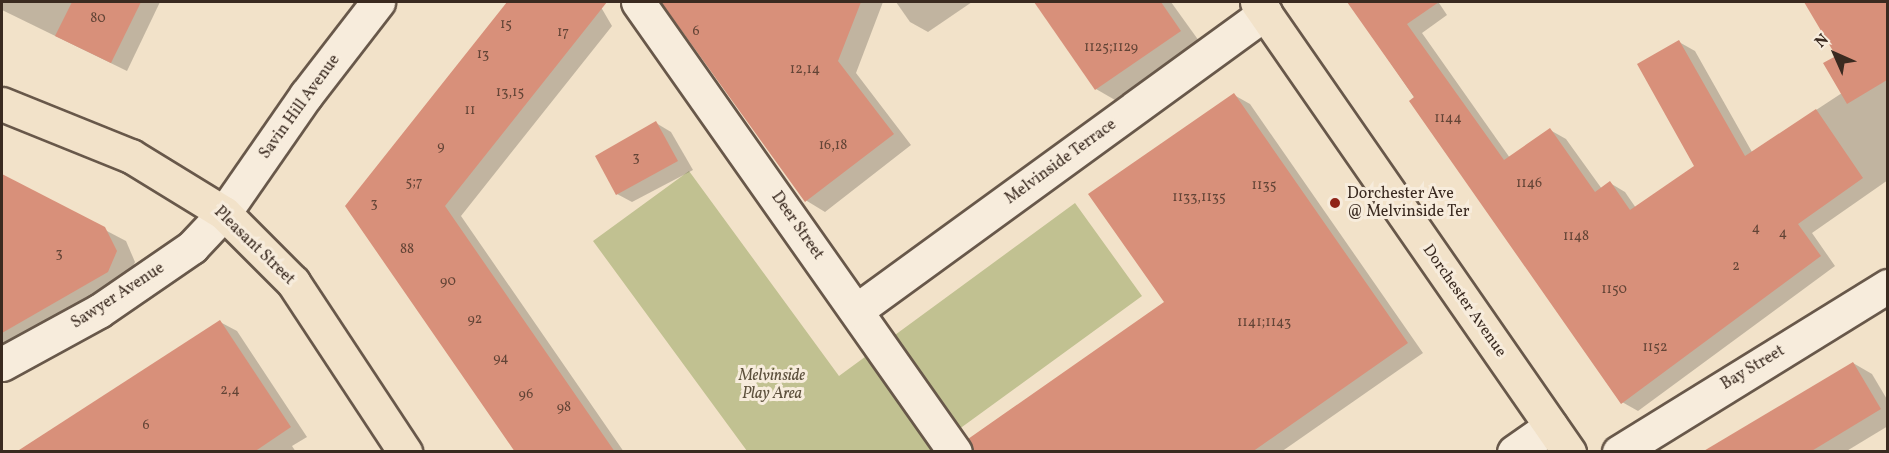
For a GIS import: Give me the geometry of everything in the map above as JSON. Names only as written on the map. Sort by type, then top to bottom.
[{"type":"main road","name":"Dorchester Avenue","points":[[1261,7],[1560,439]]},
{"type":"main road","name":"Pleasant Street","points":[[2,104],[131,156],[224,213],[293,282],[405,452]]},
{"type":"street","name":"Savin Hill Avenue","points":[[224,213],[306,95],[378,2]]},
{"type":"street","name":"Deer Street","points":[[638,2],[955,452]]},
{"type":"street","name":"Melvinside Terrace","points":[[857,310],[1261,7]]},
{"type":"street","name":"Sawyer Avenue","points":[[2,363],[99,311],[192,247],[224,213]]},
{"type":"street","name":"Bay Street","points":[[1618,452],[1887,286]]},
{"type":"street","points":[[1514,452],[1560,439]]},
{"type":"green space","name":"Melvinside Play Area","points":[[689,171],[839,376],[1075,203],[1142,296],[929,451],[747,451],[593,241]]},
{"type":"building","points":[[72,2],[141,2],[111,63],[55,36]]},
{"type":"building","points":[[507,2],[607,2],[445,206],[615,452],[515,452],[345,206]]},
{"type":"building","points":[[661,2],[861,2],[838,61],[894,134],[805,202]]},
{"type":"building","points":[[1034,2],[1161,2],[1181,31],[1095,90]]},
{"type":"building","points":[[1347,2],[1439,2],[1407,24],[1504,160],[1550,128],[1595,192],[1610,181],[1630,210],[1694,166],[1637,64],[1679,40],[1745,156],[1816,109],[1863,178],[1798,224],[1821,256],[1621,404],[1409,101],[1414,97]]},
{"type":"building","points":[[1804,2],[1887,2],[1887,80],[1847,104],[1823,63],[1836,56]]},
{"type":"building","points":[[1234,93],[1408,343],[1252,452],[974,452],[968,439],[1164,302],[1088,194]]},
{"type":"building","points":[[656,121],[678,161],[616,195],[595,156]]},
{"type":"building","points":[[2,174],[105,227],[117,251],[108,272],[2,333]]},
{"type":"building","points":[[220,320],[291,427],[254,452],[16,452]]},
{"type":"building","points":[[1853,362],[1881,409],[1810,452],[1702,452]]},
{"type":"place","name":"Dorchester Ave @ Melvinside Ter","points":[[1335,203]]}]
